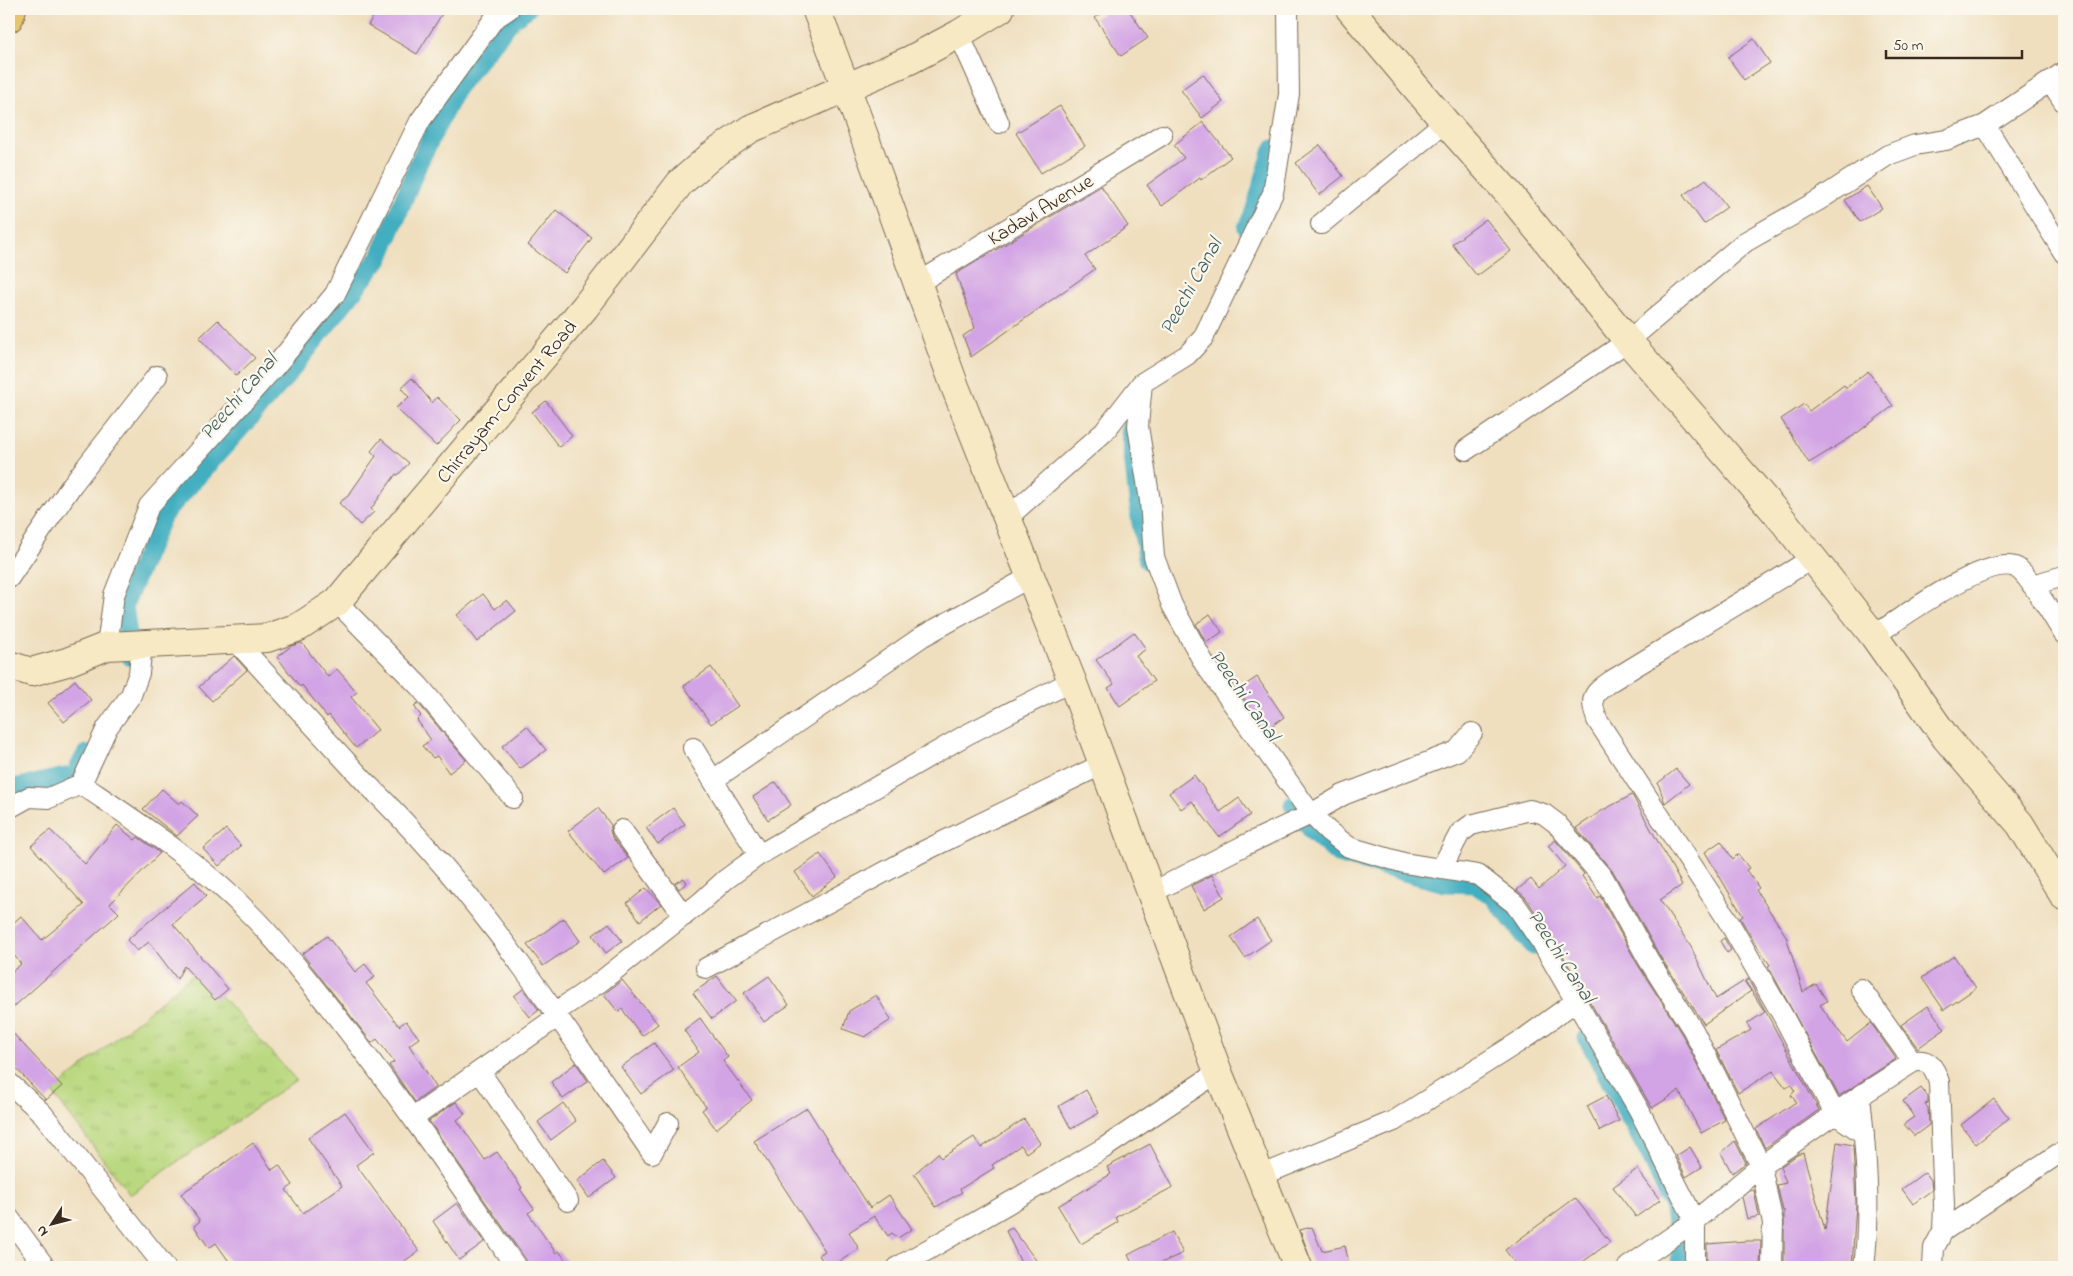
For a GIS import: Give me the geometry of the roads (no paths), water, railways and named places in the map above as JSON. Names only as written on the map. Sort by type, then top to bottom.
[{"type":"main road","points":[[9,18],[12,9]]},
{"type":"street","points":[[9,808],[29,797],[49,798],[81,784],[107,728],[131,695],[139,673],[125,645],[114,595],[149,506],[278,363],[335,294],[420,120],[494,19],[509,9]]},
{"type":"street","points":[[816,9],[847,88],[954,384],[1072,681],[1218,1072],[1298,1267]]},
{"type":"street","name":"Chirrayam-Convent Road","points":[[9,665],[31,672],[125,645],[267,638],[299,627],[336,602],[579,314],[680,183],[711,156],[750,129],[910,60],[1000,9]]},
{"type":"street","points":[[1007,518],[1104,432],[1142,383],[1187,355],[1203,338],[1273,193],[1289,94],[1288,9]]},
{"type":"street","points":[[1350,9],[1445,122],[1509,194],[1628,341],[1785,523],[1874,636],[1946,738],[2020,824],[2064,896]]},
{"type":"street","points":[[958,34],[999,123]]},
{"type":"street","points":[[1466,450],[1628,341],[1745,242],[1819,200],[1888,155],[1915,145],[1946,140],[1985,125],[2057,77],[2064,102]]},
{"type":"street","points":[[1321,224],[1445,122]]},
{"type":"street","points":[[1985,125],[2064,253]]},
{"type":"street","name":"Kadavi Avenue","points":[[918,283],[1162,135]]},
{"type":"street","points":[[9,578],[72,486],[157,376]]},
{"type":"street","points":[[1142,383],[1138,426],[1150,501],[1154,557],[1172,605],[1204,664],[1311,814],[1328,831],[1350,847],[1404,864],[1478,875],[1515,904],[1542,943],[1639,1110],[1692,1223],[1695,1267]]},
{"type":"street","points":[[1813,558],[1610,681],[1596,691],[1592,704],[1598,720],[1727,919],[1783,1016],[1835,1114],[1864,1134]]},
{"type":"street","points":[[1874,636],[1938,592],[2000,565],[2017,568],[2032,585],[2064,634]]},
{"type":"street","points":[[2032,585],[2064,576]]},
{"type":"street","points":[[713,780],[923,636],[1030,577]]},
{"type":"street","points":[[336,602],[420,686],[513,798]]},
{"type":"street","points":[[236,640],[366,783],[389,805],[473,902],[515,955],[652,1153],[668,1123]]},
{"type":"street","points":[[413,1118],[480,1072],[600,982],[684,916],[725,880],[759,856],[966,735],[1072,681]]},
{"type":"street","points":[[1151,893],[1311,814],[1343,794],[1457,751],[1472,734]]},
{"type":"street","points":[[693,748],[759,856]]},
{"type":"street","points":[[706,968],[920,853],[1103,764]]},
{"type":"street","points":[[81,784],[178,852],[252,916],[345,1026],[413,1118],[516,1267]]},
{"type":"street","points":[[1441,869],[1460,833],[1471,825],[1530,810],[1544,814],[1556,823],[1604,879],[1648,958],[1693,1030],[1761,1166],[1773,1223],[1772,1267]]},
{"type":"street","points":[[622,830],[684,916]]},
{"type":"street","points":[[1860,989],[1913,1062]]},
{"type":"street","points":[[1260,1176],[1394,1122],[1525,1038],[1576,1001]]},
{"type":"street","points":[[1628,1267],[1692,1223],[1761,1166],[1860,1096],[1919,1060],[1929,1064],[1935,1070],[1939,1082],[1944,1205],[1943,1230],[1934,1248],[1933,1267]]},
{"type":"street","points":[[480,1072],[568,1201]]},
{"type":"street","points":[[898,1267],[1104,1148],[1218,1072]]},
{"type":"street","points":[[9,1083],[42,1113],[165,1267]]},
{"type":"street","points":[[1860,1096],[1868,1165],[1864,1267]]},
{"type":"street","points":[[1943,1230],[2058,1154]]},
{"type":"street","points":[[9,1218],[44,1267]]},
{"type":"waterway","name":"Peechi Canal","points":[[131,657],[124,605],[163,515],[285,378],[380,257],[419,162],[456,88],[513,18],[527,9]]},
{"type":"waterway","name":"Peechi Canal","points":[[1247,228],[1254,212],[1273,149]]},
{"type":"waterway","name":"Peechi Canal","points":[[1130,430],[1140,518],[1148,561]]},
{"type":"waterway","name":"Peechi Canal","points":[[9,789],[75,775],[86,754]]},
{"type":"waterway","name":"Peechi Canal","points":[[1293,805],[1313,832],[1338,854],[1445,883],[1474,884],[1493,896],[1533,946]]},
{"type":"waterway","name":"Peechi Canal","points":[[1587,1038],[1653,1161],[1673,1207],[1681,1246],[1680,1267]]}]
